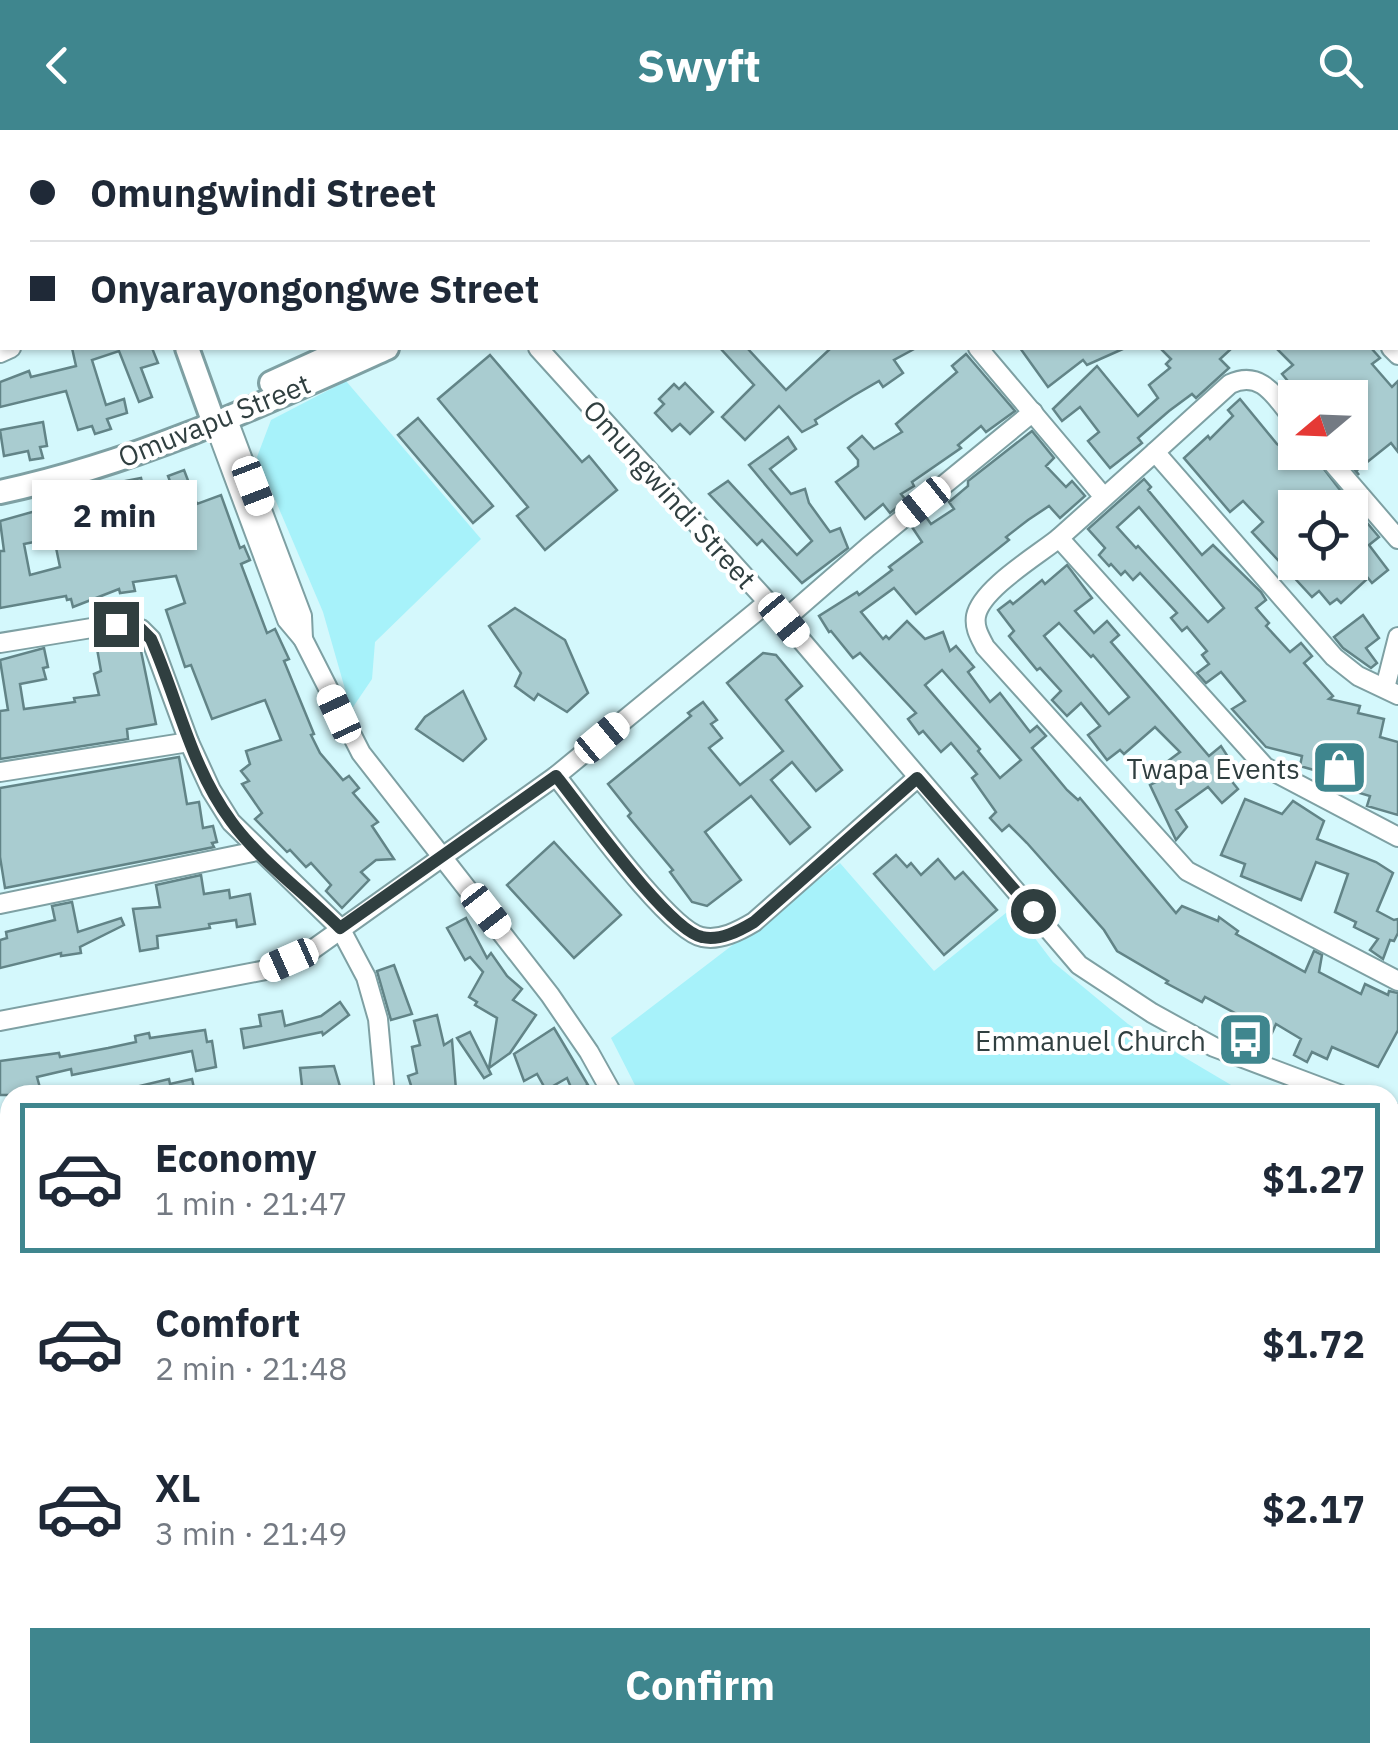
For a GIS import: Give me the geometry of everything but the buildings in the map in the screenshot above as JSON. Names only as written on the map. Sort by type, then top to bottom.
[{"type":"street","points":[[188,350],[302,616],[303,639],[361,753],[550,995],[607,1085]]},
{"type":"street","points":[[201,350],[219,416]]},
{"type":"street","name":"Omuvapu Street","points":[[219,416],[344,350]]},
{"type":"street","name":"Omuvapu Street","points":[[0,492],[96,464],[114,452],[219,416],[382,350]]},
{"type":"street","name":"Omungwindi Street","points":[[540,350],[784,620],[1080,964],[1152,1013],[1214,1046],[1314,1085]]},
{"type":"street","points":[[980,350],[1103,496]]},
{"type":"street","points":[[1278,402],[1251,378],[1230,384],[1059,538],[1006,579],[981,604],[976,625],[985,647],[1188,871],[1398,982]]},
{"type":"street","points":[[784,620],[1033,412]]},
{"type":"street","points":[[1156,452],[1334,656],[1358,676],[1392,692],[1398,636]]},
{"type":"street","points":[[1339,470],[1398,539]]},
{"type":"street","points":[[1059,538],[1266,766],[1398,837]]},
{"type":"street","points":[[0,1021],[266,970],[312,950],[556,776],[768,602]]},
{"type":"street","points":[[0,642],[116,624],[141,629],[151,639],[189,742],[231,822],[340,928],[366,977],[378,1020],[385,1085]]},
{"type":"street","points":[[0,772],[189,742]]},
{"type":"street","points":[[556,776],[659,903],[683,929],[702,937],[724,936],[754,922],[917,778]]},
{"type":"street","points":[[0,904],[257,851]]},
{"type":"shaded area","points":[[346,381],[481,539],[375,642],[372,679],[351,710],[323,612],[257,457],[271,420]]},
{"type":"shaded area","points":[[840,863],[934,971],[1012,908],[1053,962],[1128,1024],[1231,1085],[635,1085],[611,1038]]},
{"type":"place","name":"Twapa Events","points":[[1339,768]]},
{"type":"place","name":"Emmanuel Church","points":[[1245,1040]]},
{"type":"route","points":[[116,624],[141,629],[151,639],[189,742],[231,822],[340,928],[556,776],[659,903],[683,929],[702,937],[724,936],[754,922],[917,778],[1033,911]]}]
